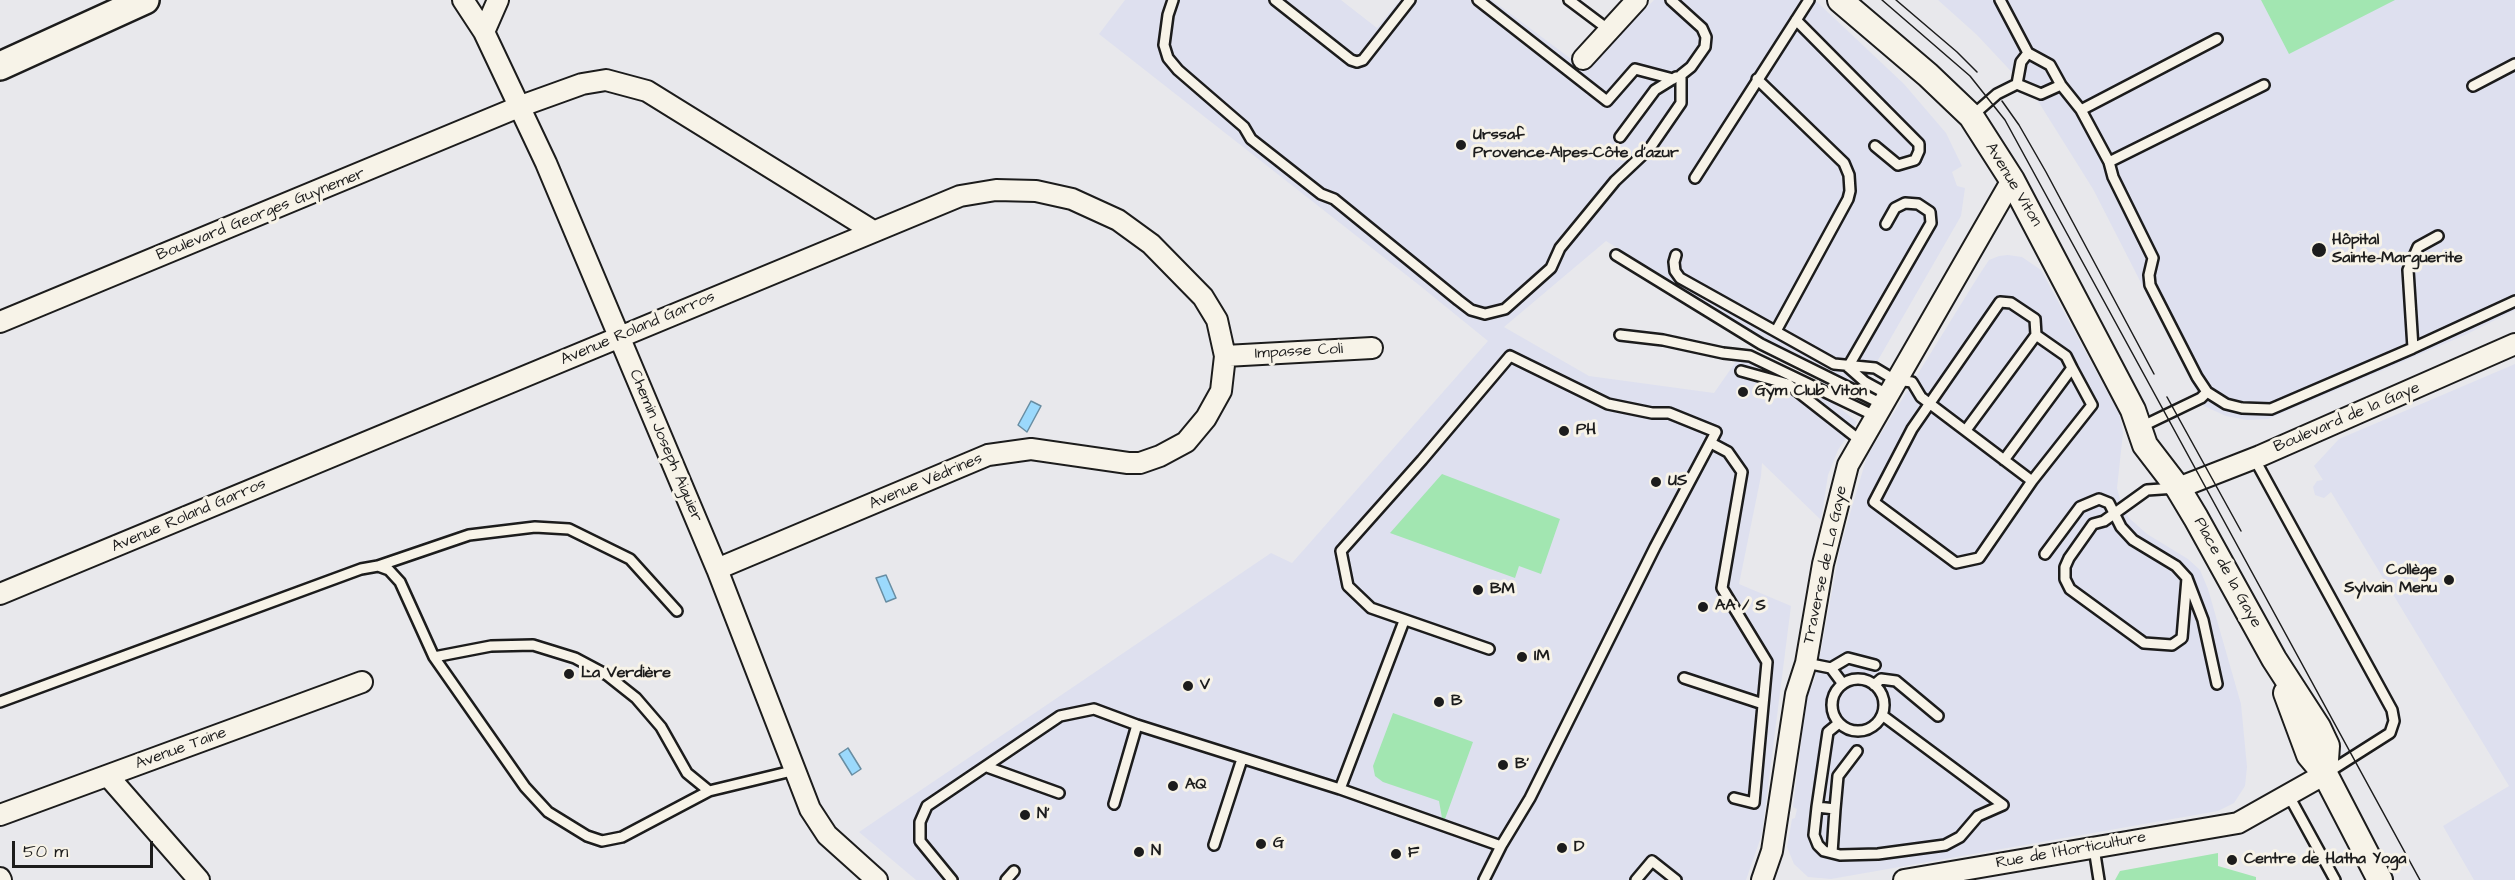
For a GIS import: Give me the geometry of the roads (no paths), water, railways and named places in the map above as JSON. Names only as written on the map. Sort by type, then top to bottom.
[{"type":"main road","points":[[0,66],[145,0]]},
{"type":"street","name":"Chemin Joseph Aiguier","points":[[463,0],[484,32],[521,106],[717,568],[810,809],[827,835],[877,880]]},
{"type":"street","points":[[484,32],[498,0]]},
{"type":"street","points":[[1583,59],[1637,0]]},
{"type":"street","name":"Avenue Viton","points":[[1840,0],[1928,75],[1971,117],[2012,180],[2178,488]]},
{"type":"street","points":[[521,106],[582,84],[606,80],[647,91],[873,231]]},
{"type":"street","name":"Boulevard Georges Guynemer","points":[[0,322],[521,106]]},
{"type":"street","name":"Traverse de La Gaye","points":[[1762,880],[1772,850],[1796,694],[1806,663],[1823,564],[1848,465],[2012,180]]},
{"type":"street","name":"Avenue Roland Garros","points":[[0,594],[960,196],[996,190],[1036,191],[1072,199],[1119,220],[1151,244],[1195,289],[1217,320],[1225,356]]},
{"type":"street","name":"Boulevard de la Gaye","points":[[2178,488],[2253,458],[2515,344]]},
{"type":"street","name":"Impasse Coli","points":[[1225,356],[1372,348]]},
{"type":"street","name":"Avenue Védrines","points":[[717,568],[988,455],[1031,449],[1128,463],[1140,463],[1160,456],[1186,442],[1206,418],[1221,391],[1225,356]]},
{"type":"street","name":"Place de la Gaye","points":[[2178,488],[2274,659],[2318,727],[2327,746],[2325,774]]},
{"type":"street","name":"Avenue Taine","points":[[0,815],[362,682]]},
{"type":"street","points":[[2289,796],[2325,774],[2380,880]]},
{"type":"street","points":[[108,776],[199,880]]},
{"type":"street","name":"Rue de l'Horticulture","points":[[1904,880],[1962,875],[2094,848],[2238,823],[2289,796]]},
{"type":"lane","points":[[1173,0],[1168,15],[1164,45],[1168,58],[1178,70],[1244,127],[1251,139],[1321,194],[1334,199],[1464,305],[1471,310],[1485,314],[1505,309],[1551,268],[1560,248],[1615,181],[1650,148],[1681,103],[1677,77]]},
{"type":"lane","points":[[1275,0],[1351,60],[1357,62],[1364,60],[1410,0]]},
{"type":"lane","points":[[1478,0],[1607,100],[1635,69],[1677,77]]},
{"type":"lane","points":[[1569,0],[1609,30]]},
{"type":"lane","points":[[1620,136],[1655,90],[1691,67],[1705,47],[1706,37],[1702,28],[1671,0]]},
{"type":"lane","points":[[1695,178],[1809,0]]},
{"type":"lane","points":[[2000,0],[2028,53],[2050,65],[2061,85],[2081,110],[2109,162],[2113,177],[2153,258],[2149,275],[2150,285],[2197,377],[2208,393],[2226,404],[2259,410],[2271,409],[2515,301]]},
{"type":"lane","points":[[1796,20],[1919,144],[1919,151],[1915,160],[1898,165],[1875,146]]},
{"type":"lane","points":[[2081,110],[2217,39]]},
{"type":"lane","points":[[2017,84],[2021,62],[2028,53]]},
{"type":"lane","points":[[2473,86],[2515,64]]},
{"type":"lane","points":[[1757,79],[1844,164],[1849,175],[1848,199],[1776,331]]},
{"type":"lane","points":[[1971,117],[1997,94],[2017,84],[2041,94],[2061,85]]},
{"type":"lane","points":[[2109,162],[2265,85]]},
{"type":"lane","points":[[1848,367],[1931,223],[1930,212],[1918,204],[1905,203],[1895,208],[1886,224]]},
{"type":"lane","points":[[2413,348],[2408,270],[2418,247],[2438,236]]},
{"type":"lane","points":[[1616,255],[1761,344],[1885,399]]},
{"type":"lane","points":[[1676,255],[1675,271],[1680,278],[1834,364],[1875,368],[1885,399]]},
{"type":"lane","points":[[1966,430],[2036,335],[2035,319],[2011,303],[2000,302],[1912,429],[1874,502],[1956,563],[1978,558],[2032,481],[2092,405],[2066,356],[2036,335]]},
{"type":"lane","points":[[1620,335],[1663,340],[1723,353],[1750,356],[1885,399],[1912,382],[1921,397],[2032,481]]},
{"type":"lane","points":[[1485,880],[1501,846],[1530,798],[1654,547],[1716,432],[1669,412],[1652,413],[1608,404],[1510,356],[1341,551],[1348,586],[1371,608],[1489,649]]},
{"type":"lane","points":[[1848,367],[1885,399]]},
{"type":"lane","points":[[2004,460],[2072,368]]},
{"type":"lane","points":[[1741,370],[1788,384],[1862,442]]},
{"type":"lane","points":[[2141,416],[2201,398],[2208,393]]},
{"type":"lane","points":[[1711,443],[1728,452],[1742,472],[1722,588],[1767,662],[1754,803],[1734,798]]},
{"type":"lane","points":[[2253,458],[2392,710],[2394,722],[2390,733],[2325,774]]},
{"type":"lane","points":[[2178,488],[2146,490],[2104,521],[2093,524],[2069,558],[2065,567],[2065,579],[2070,589],[2144,643],[2172,645],[2182,638],[2187,578]]},
{"type":"lane","points":[[2045,554],[2080,507],[2099,499],[2109,503],[2121,527],[2133,540],[2176,566],[2187,578],[2203,620],[2217,684]]},
{"type":"lane","points":[[0,702],[350,573],[378,566],[469,535],[535,527],[569,529],[630,558],[677,611]]},
{"type":"lane","points":[[378,566],[389,570],[400,582],[434,657],[525,787],[548,812],[587,836],[602,841],[622,837],[709,791],[796,770]]},
{"type":"lane","points":[[1340,789],[1404,621]]},
{"type":"lane","points":[[434,657],[491,646],[533,645],[575,658],[606,675],[636,698],[661,727],[687,773],[709,791]]},
{"type":"lane","points":[[1806,663],[1831,668],[1848,658],[1875,665]]},
{"type":"lane","points":[[1831,668],[1843,684]]},
{"type":"lane","points":[[1684,678],[1763,704]]},
{"type":"lane","points":[[1859,679],[1874,685],[1883,698],[1882,715],[1871,727],[1864,730],[1846,728],[1839,723],[1832,707],[1833,698],[1843,684],[1859,679]]},
{"type":"lane","points":[[1874,685],[1881,680],[1896,681],[1938,716]]},
{"type":"lane","points":[[952,880],[920,841],[920,822],[927,806],[1060,716],[1094,709],[1137,725],[1340,789],[1501,846]]},
{"type":"lane","points":[[1839,723],[1828,732],[1814,836],[1818,845],[1832,853],[1878,854],[1945,845],[1960,837],[1978,816],[2003,805],[1931,749],[1882,715]]},
{"type":"lane","points":[[1114,804],[1137,725]]},
{"type":"lane","points":[[1832,853],[1838,776],[1857,751]]},
{"type":"lane","points":[[1214,844],[1242,759]]},
{"type":"lane","points":[[987,766],[1059,793]]},
{"type":"lane","points":[[2289,796],[2335,880]]},
{"type":"lane","points":[[1817,807],[1835,809]]},
{"type":"lane","points":[[2094,848],[2099,880]]},
{"type":"lane","points":[[1636,880],[1652,861],[1676,880]]},
{"type":"lane","points":[[1006,880],[1014,871]]},
{"type":"water","points":[[1031,401],[1041,406],[1027,432],[1018,425]]},
{"type":"water","points":[[886,575],[896,598],[886,602],[876,578]]},
{"type":"water","points":[[848,748],[861,769],[852,775],[839,754]]},
{"type":"tram line","points":[[1882,0],[1970,76],[2005,120],[2420,880]]},
{"type":"tram line","points":[[1896,0],[1977,72]]},
{"type":"tram line","points":[[2002,101],[2019,125],[2046,172],[2154,374]]},
{"type":"tram line","points":[[2167,397],[2241,531]]},
{"type":"place","name":"Urssaf Provence-Alpes-Côte d'azur","points":[[1461,145]]},
{"type":"place","name":"Hôpital Sainte-Marguerite","points":[[2319,250]]},
{"type":"place","name":"Gym Club Viton","points":[[1743,392]]},
{"type":"place","name":"PH","points":[[1564,431]]},
{"type":"place","name":"US","points":[[1656,482]]},
{"type":"place","name":"Collège Sylvain Menu","points":[[2449,580]]},
{"type":"place","name":"BM","points":[[1478,590]]},
{"type":"place","name":"AA / S","points":[[1703,607]]},
{"type":"place","name":"IM","points":[[1522,657]]},
{"type":"place","name":"La Verdière","points":[[569,674]]},
{"type":"place","name":"V","points":[[1188,686]]},
{"type":"place","name":"B","points":[[1439,702]]},
{"type":"place","name":"B'","points":[[1503,765]]},
{"type":"place","name":"AQ","points":[[1173,786]]},
{"type":"place","name":"N'","points":[[1025,815]]},
{"type":"place","name":"G","points":[[1261,844]]},
{"type":"place","name":"D","points":[[1562,848]]},
{"type":"place","name":"N","points":[[1139,852]]},
{"type":"place","name":"F","points":[[1396,854]]},
{"type":"place","name":"Centre de Hatha Yoga","points":[[2232,860]]}]
